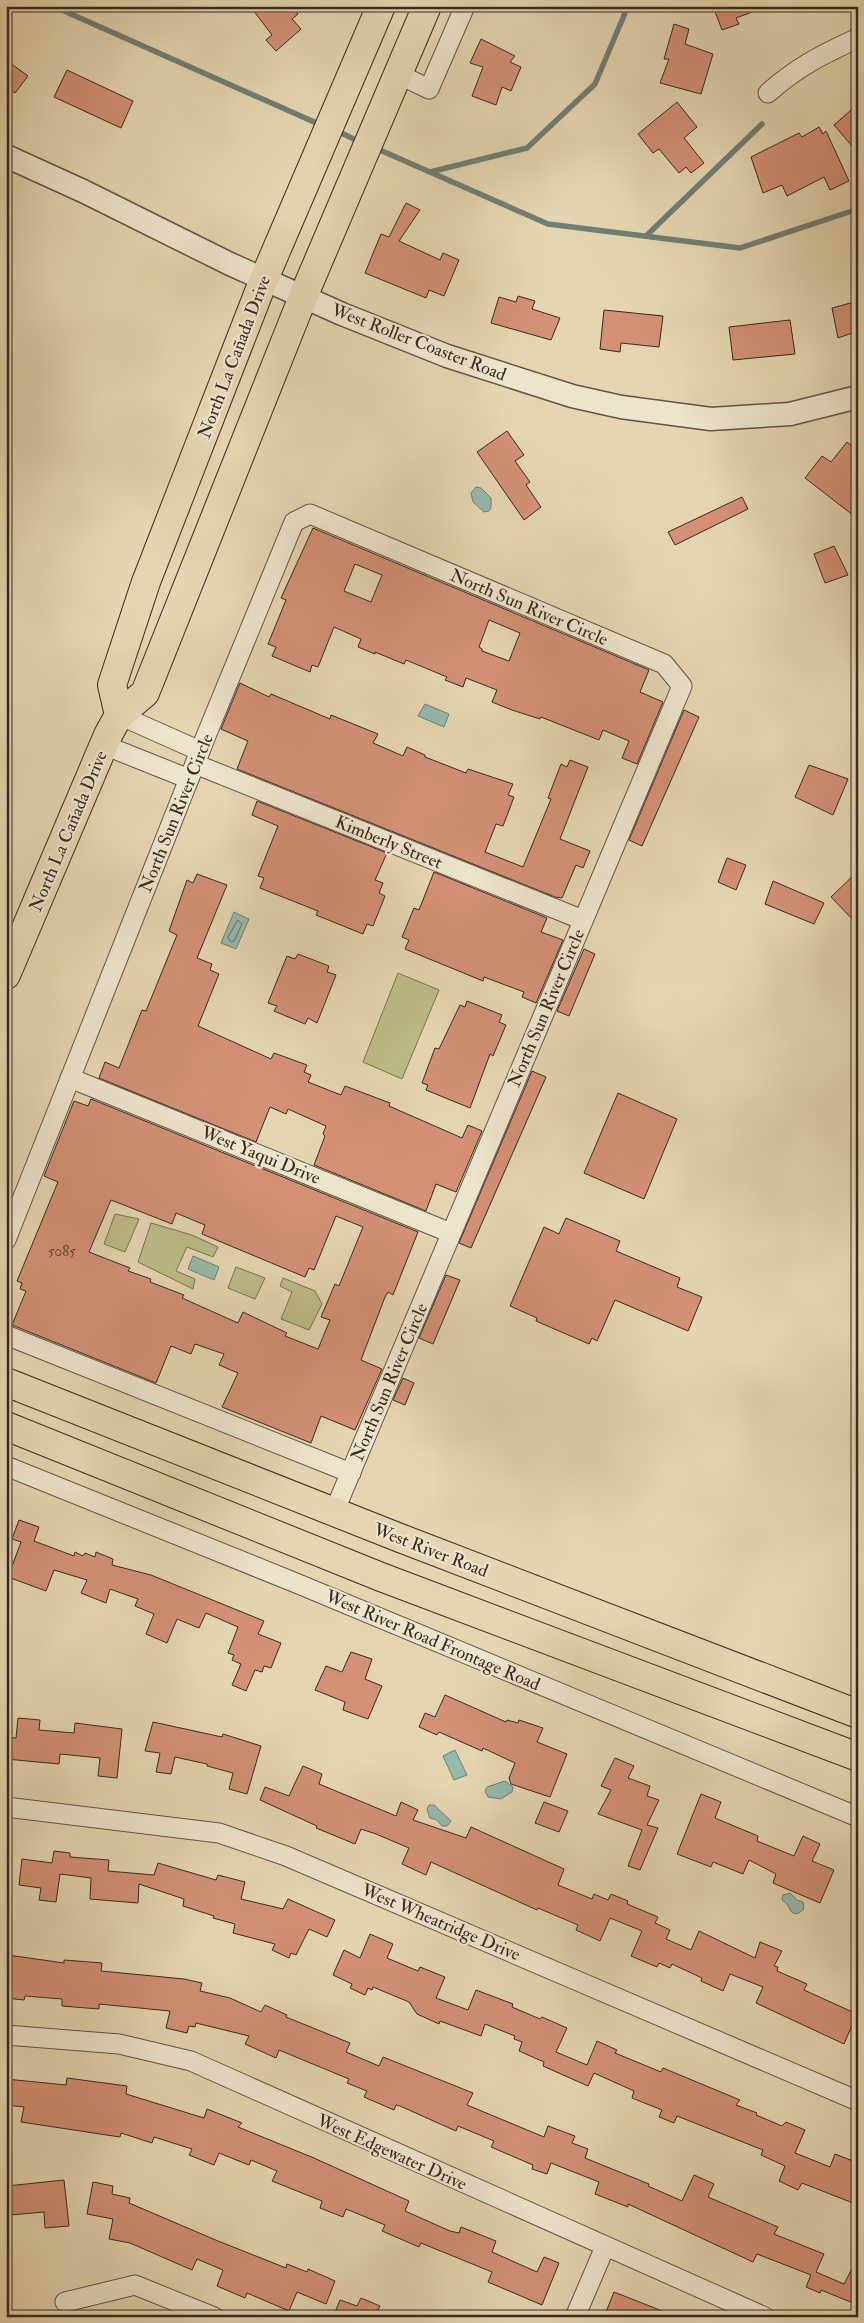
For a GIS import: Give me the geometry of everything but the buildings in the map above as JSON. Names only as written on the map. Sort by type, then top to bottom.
[{"type":"main road","name":"North La Cañada Drive","points":[[119,715],[112,685],[150,573],[264,279],[380,6]]},
{"type":"main road","name":"North La Cañada Drive","points":[[6,975],[104,745],[119,715],[145,693],[303,297],[427,6]]},
{"type":"main road","name":"West River Road","points":[[6,1382],[334,1512],[858,1714]]},
{"type":"main road","points":[[6,1426],[381,1577],[858,1757]]},
{"type":"street","points":[[398,74],[429,89],[465,6]]},
{"type":"street","points":[[768,93],[796,69],[816,56],[858,38]]},
{"type":"street","name":"West Roller Coaster Road","points":[[6,156],[303,297],[447,356],[572,396],[621,407],[711,419],[751,418],[790,414],[858,397]]},
{"type":"street","name":"North Sun River Circle","points":[[6,1240],[294,522],[310,514],[664,664],[682,686],[334,1512]]},
{"type":"street","name":"Kimberly Street","points":[[119,715],[195,765]]},
{"type":"street","name":"Kimberly Street","points":[[104,745],[195,765],[583,920]]},
{"type":"street","name":"West Yaqui Drive","points":[[70,1078],[451,1233]]},
{"type":"street","name":"North Sun River Circle","points":[[6,1335],[351,1473]]},
{"type":"street","name":"West River Road Frontage Road","points":[[6,1466],[296,1583],[858,1817]]},
{"type":"street","name":"West Wheatridge Drive","points":[[6,1807],[219,1833],[286,1856],[858,2101]]},
{"type":"street","name":"West Edgewater Drive","points":[[6,2035],[119,2044],[191,2061],[765,2317]]},
{"type":"street","points":[[575,2317],[605,2247]]},
{"type":"street","points":[[65,2302],[135,2285],[214,2317]]},
{"type":"shaded area","points":[[398,973],[439,990],[402,1079],[363,1062]]},
{"type":"shaded area","points":[[115,1214],[139,1219],[125,1252],[104,1244]]},
{"type":"shaded area","points":[[151,1223],[192,1235],[218,1247],[213,1257],[187,1247],[176,1271],[195,1279],[193,1289],[138,1262]]},
{"type":"shaded area","points":[[236,1267],[265,1278],[255,1299],[228,1288]]},
{"type":"shaded area","points":[[283,1278],[315,1291],[322,1304],[309,1330],[281,1319],[292,1292],[280,1286]]},
{"type":"water","points":[[476,487],[481,488],[491,498],[491,508],[489,511],[484,512],[473,502],[471,493]]},
{"type":"water","points":[[425,704],[449,714],[444,727],[418,716]]},
{"type":"water","points":[[234,912],[249,919],[236,949],[221,943]]},
{"type":"water","points":[[193,1256],[219,1267],[214,1280],[188,1269]]},
{"type":"water","points":[[455,1750],[467,1775],[454,1780],[443,1756]]},
{"type":"water","points":[[505,1781],[513,1787],[512,1792],[501,1799],[488,1797],[485,1791],[487,1787]]},
{"type":"water","points":[[429,1805],[434,1805],[451,1821],[447,1826],[442,1826],[437,1820],[430,1818],[427,1810]]},
{"type":"water","points":[[790,1893],[797,1900],[803,1902],[804,1909],[799,1913],[794,1914],[782,1900],[783,1895]]},
{"type":"waterway","points":[[53,6],[321,125]]},
{"type":"waterway","points":[[430,172],[527,148],[595,84],[628,6]]},
{"type":"waterway","points":[[646,236],[762,124]]},
{"type":"waterway","points":[[335,130],[360,142]]},
{"type":"waterway","points":[[373,147],[548,224],[740,248],[858,209]]}]
